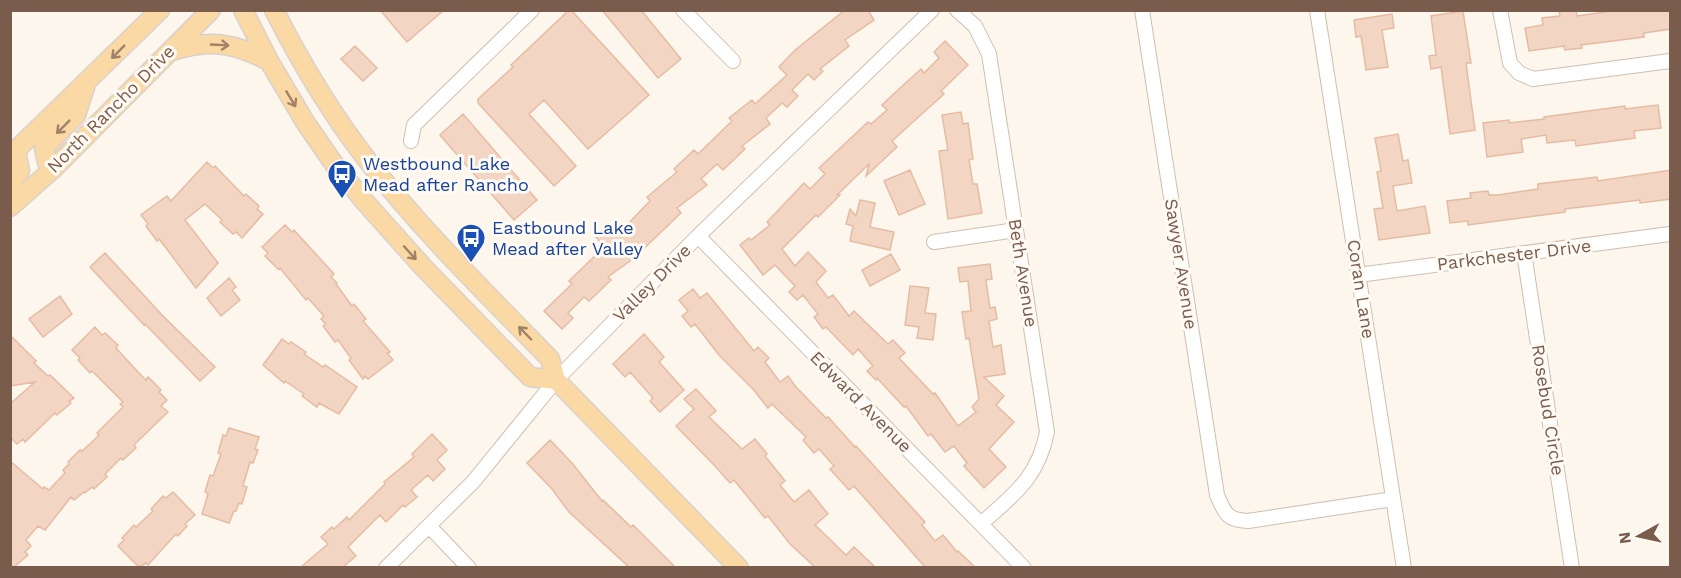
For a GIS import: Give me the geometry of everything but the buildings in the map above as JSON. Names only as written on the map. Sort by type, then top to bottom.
[{"type":"main road","name":"North Rancho Drive","points":[[13,153],[160,10]]},
{"type":"main road","name":"North Rancho Drive","points":[[10,207],[53,169],[211,10]]},
{"type":"main road","points":[[243,10],[269,61],[305,122],[334,164],[423,267],[530,377],[556,380]]},
{"type":"main road","points":[[274,10],[332,111],[369,162],[427,230],[550,359],[556,380],[739,567]]},
{"type":"main road","points":[[168,53],[198,45],[225,44],[244,48],[269,61]]},
{"type":"main road","points":[[53,169],[47,162],[44,148],[76,115],[87,82]]},
{"type":"main road","points":[[10,184],[20,171],[13,153]]},
{"type":"street","points":[[411,141],[414,125],[532,10]]},
{"type":"street","points":[[683,10],[733,61]]},
{"type":"street","name":"Valley Drive","points":[[386,567],[473,482],[556,380],[698,236],[932,10]]},
{"type":"street","name":"Beth Avenue","points":[[957,10],[975,26],[989,54],[1047,432],[1043,453],[1035,471],[981,524]]},
{"type":"street","name":"Sawyer Avenue","points":[[1142,10],[1217,495],[1226,515],[1237,521],[1248,521],[1393,499]]},
{"type":"street","name":"Coran Lane","points":[[1317,10],[1404,567]]},
{"type":"street","points":[[1500,10],[1510,63],[1520,73],[1533,79],[1671,61]]},
{"type":"street","points":[[934,242],[1016,230]]},
{"type":"street","name":"Parkchester Drive","points":[[1358,275],[1671,234]]},
{"type":"street","name":"Edward Avenue","points":[[698,236],[1024,567]]},
{"type":"street","name":"Rosebud Circle","points":[[1524,254],[1572,567]]},
{"type":"street","points":[[429,526],[469,567]]},
{"type":"place","name":"Westbound Lake Mead after Rancho","points":[[342,200]]},
{"type":"place","name":"Eastbound Lake Mead after Valley","points":[[471,264]]}]
